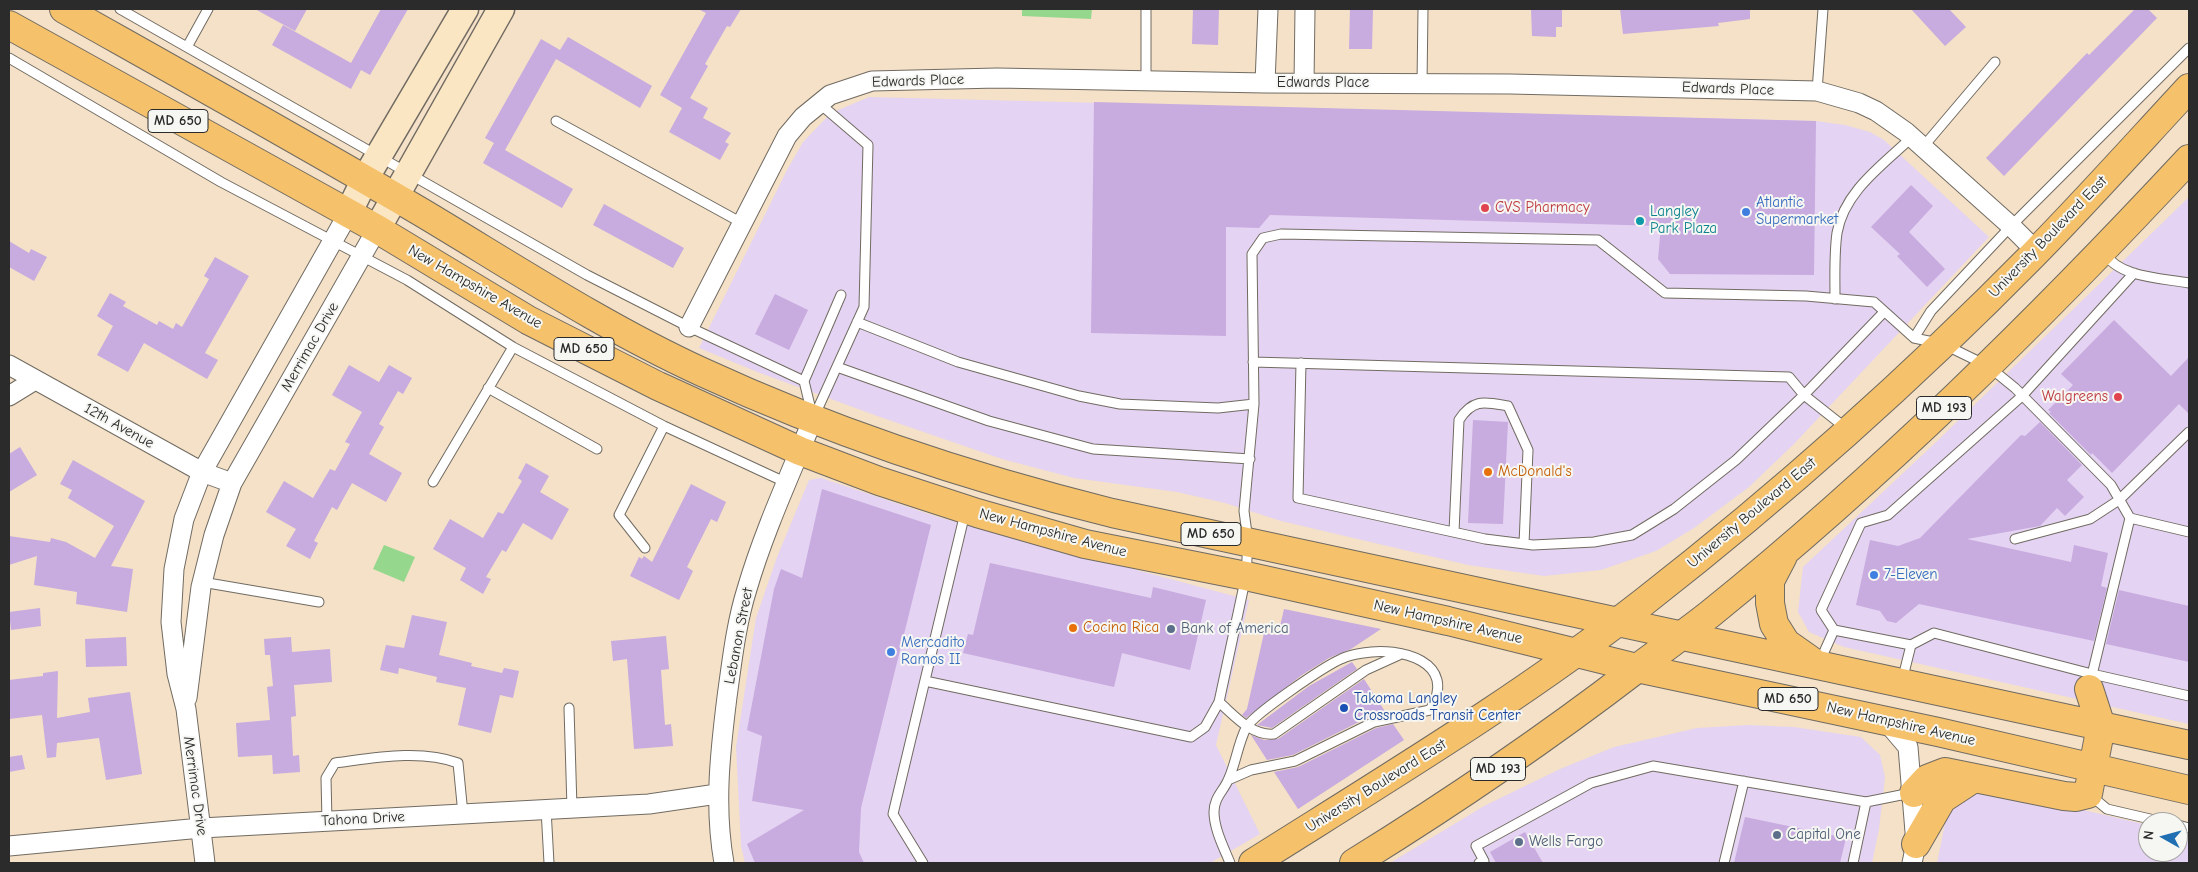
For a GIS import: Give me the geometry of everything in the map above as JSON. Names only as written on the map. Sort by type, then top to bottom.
[{"type":"main road","name":"MD 650","points":[[64,9],[401,185],[638,340],[702,372],[872,443],[1018,490],[1112,513],[1248,541],[1680,637],[2189,745]]},
{"type":"main road","name":"New Hampshire Avenue","points":[[9,25],[377,230],[528,320],[658,386],[800,451],[966,510],[1085,544],[1246,576],[1637,668],[1885,720],[2061,761],[2091,781],[2189,790]]},
{"type":"main road","name":"University Boulevard East","points":[[1253,863],[1472,725],[1616,622],[1689,565],[1849,431],[1943,344],[2036,252],[2189,88]]},
{"type":"main road","name":"MD 193","points":[[1354,863],[1443,807],[1680,637],[1784,552],[1885,463],[1988,366],[2189,159]]},
{"type":"main road","points":[[1784,552],[1770,581],[1770,603],[1774,624],[1786,643],[1818,666]]},
{"type":"main road","points":[[2014,785],[2048,783],[2054,778],[2061,761],[2072,720],[2091,682]]},
{"type":"main road","points":[[1914,793],[1927,779],[1945,772],[2076,797],[2091,781],[2101,726],[2091,682]]},
{"type":"main road","points":[[1914,854],[1942,799],[1974,778]]},
{"type":"street","name":"Merrimac Drive","points":[[205,863],[186,709],[176,674],[171,622],[174,569],[184,519],[202,472],[348,214],[371,168],[465,9]]},
{"type":"street","name":"Merrimac Drive","points":[[186,709],[194,631],[202,582],[214,535],[232,484],[502,9]]},
{"type":"street","points":[[1265,83],[1268,9]]},
{"type":"street","points":[[1304,83],[1305,9]]},
{"type":"street","name":"Edwards Place","points":[[689,327],[788,136],[804,117],[819,104],[842,89],[872,81],[997,78],[1265,83],[1604,85],[1818,91],[1859,102],[1876,111],[1918,142],[2011,226],[2036,252]]},
{"type":"street","name":"12th Avenue","points":[[9,365],[202,472],[232,484]]},
{"type":"street","points":[[9,396],[35,380]]},
{"type":"street","name":"Lebanon Street","points":[[724,863],[717,794],[728,686],[739,617],[757,558],[813,419]]},
{"type":"street","points":[[1885,720],[1908,747],[1914,793],[1914,854]]},
{"type":"street","name":"Tahona Drive","points":[[9,846],[201,828],[649,804],[717,794]]},
{"type":"lane","points":[[120,9],[187,47],[371,168]]},
{"type":"lane","points":[[187,47],[208,9]]},
{"type":"lane","points":[[1146,9],[1146,81]]},
{"type":"lane","points":[[1422,84],[1423,9]]},
{"type":"lane","points":[[1818,91],[1822,9]]},
{"type":"lane","points":[[1914,338],[1931,310],[2011,226],[2189,48]]},
{"type":"lane","points":[[9,58],[221,182],[407,280],[512,346],[664,426],[787,483]]},
{"type":"lane","points":[[1835,298],[1838,231],[1845,208],[1859,188],[1918,142],[1995,62]]},
{"type":"lane","points":[[813,419],[864,307],[868,145],[819,104]]},
{"type":"lane","points":[[556,120],[742,224]]},
{"type":"lane","points":[[401,185],[588,274],[689,327],[804,381]]},
{"type":"lane","points":[[925,681],[1191,737],[1205,727],[1219,702],[1246,576],[1248,541],[1244,511],[1254,404],[1252,254],[1262,238],[1281,234],[1598,240],[1665,293],[1806,296],[1874,302],[1914,338],[1943,344],[1988,366],[2022,396],[2111,485],[2130,518],[2091,682]]},
{"type":"lane","points":[[2102,250],[2109,262],[2134,273],[2189,283]]},
{"type":"lane","points":[[2134,273],[2022,396],[1888,515],[1861,523],[1821,610],[1834,630],[1911,645],[1934,633],[2091,682],[2189,696]]},
{"type":"lane","points":[[813,419],[804,381],[841,295]]},
{"type":"lane","points":[[1301,363],[1298,498],[1454,532],[1524,544],[1594,542],[1632,535],[1674,509],[1736,460],[1804,395],[1884,312]]},
{"type":"lane","points":[[857,322],[958,362],[1079,396],[1120,404],[1218,408],[1254,404]]},
{"type":"lane","points":[[433,482],[512,346]]},
{"type":"lane","points":[[1253,362],[1788,377],[1804,395],[1849,431]]},
{"type":"lane","points":[[837,367],[989,421],[1093,449],[1250,459]]},
{"type":"lane","points":[[488,388],[597,449]]},
{"type":"lane","points":[[1454,532],[1459,420],[1467,407],[1484,402],[1508,406],[1528,450],[1524,544]]},
{"type":"lane","points":[[645,548],[619,515],[664,426]]},
{"type":"lane","points":[[2015,539],[2090,519],[2119,500],[2189,432]]},
{"type":"lane","points":[[923,863],[894,814],[966,510]]},
{"type":"lane","points":[[2130,518],[2189,532]]},
{"type":"lane","points":[[202,582],[319,602]]},
{"type":"lane","points":[[1818,666],[1834,630]]},
{"type":"lane","points":[[1902,684],[1911,645]]},
{"type":"lane","points":[[1228,780],[1251,770],[1295,761],[1374,722],[1430,710],[1437,698],[1439,684],[1432,668],[1419,659],[1399,654],[1362,653],[1341,659],[1258,713],[1246,726],[1228,780],[1220,789],[1215,802],[1214,814],[1230,863]]},
{"type":"lane","points":[[1219,702],[1246,726],[1266,734],[1274,734],[1366,670],[1399,654]]},
{"type":"lane","points":[[569,708],[572,808]]},
{"type":"lane","points":[[327,821],[326,778],[335,763],[374,758],[441,756],[458,763],[463,814]]},
{"type":"lane","points":[[1479,863],[1484,861],[1476,846],[1591,783],[1653,766],[1866,802],[1914,793]]},
{"type":"lane","points":[[1724,863],[1744,781]]},
{"type":"lane","points":[[2091,781],[2108,809],[2138,816]]},
{"type":"lane","points":[[1853,863],[1866,802]]},
{"type":"lane","points":[[546,809],[549,863]]},
{"type":"shaded area","points":[[869,97],[1816,121],[1845,125],[1870,132],[1884,140],[1989,237],[1794,444],[1749,487],[1694,528],[1656,551],[1601,570],[1544,576],[1468,565],[1281,521],[1225,503],[1177,492],[1074,478],[1002,459],[880,417],[760,373],[699,348],[787,170],[803,142],[831,113]]},
{"type":"shaded area","points":[[2189,197],[2189,724],[1844,647],[1809,632],[1798,612],[1803,567],[1934,444]]},
{"type":"shaded area","points":[[821,478],[938,517],[1249,600],[1216,745],[1260,834],[1210,863],[745,863],[741,846],[736,747],[756,618],[777,557],[809,480]]},
{"type":"shaded area","points":[[1748,725],[1794,727],[1861,737],[1880,755],[1885,777],[1879,829],[1872,863],[1390,863],[1484,806],[1560,769],[1614,747],[1697,728]]},
{"type":"shaded area","points":[[1976,785],[2138,823],[2138,862],[2188,862],[2189,834],[2189,863],[1937,863],[1947,813]]},
{"type":"green space","points":[[1022,9],[1092,9],[1091,19],[1022,16]]},
{"type":"green space","points":[[384,545],[415,557],[404,582],[373,569]]},
{"type":"building","points":[[255,9],[307,9],[295,31]]},
{"type":"building","points":[[381,9],[408,9],[370,75],[361,70],[351,89],[272,45],[283,25],[351,63]]},
{"type":"building","points":[[698,9],[741,9],[730,27],[727,26],[705,64],[708,66],[690,98],[708,108],[703,118],[731,133],[725,142],[729,144],[720,160],[669,132],[682,108],[660,95],[706,13]]},
{"type":"building","points":[[1193,9],[1219,9],[1218,45],[1192,44]]},
{"type":"building","points":[[1350,9],[1373,9],[1372,49],[1349,49]]},
{"type":"building","points":[[1531,9],[1562,9],[1562,27],[1556,27],[1556,37],[1532,36]]},
{"type":"building","points":[[1620,9],[1750,9],[1750,19],[1718,23],[1719,26],[1623,34]]},
{"type":"building","points":[[1911,9],[1949,9],[1966,27],[1945,46]]},
{"type":"building","points":[[2135,9],[2148,9],[2157,18],[2004,176],[1986,158],[2087,53],[2089,55]]},
{"type":"building","points":[[568,37],[652,86],[640,108],[556,59],[505,150],[573,189],[562,208],[483,163],[494,143],[485,138],[541,39],[560,50]]},
{"type":"building","name":"Langley Park Plaza","points":[[1094,102],[1816,121],[1814,275],[1670,274],[1658,259],[1661,226],[1270,215],[1259,228],[1226,227],[1226,336],[1091,333]]},
{"type":"building","points":[[1911,185],[1933,206],[1909,232],[1945,269],[1927,287],[1897,256],[1900,254],[1871,227]]},
{"type":"building","points":[[604,204],[684,248],[673,268],[593,225]]},
{"type":"building","points":[[9,241],[29,253],[31,249],[47,257],[34,281],[9,267]]},
{"type":"building","points":[[215,257],[249,276],[205,353],[218,360],[207,379],[144,343],[128,372],[97,355],[113,326],[97,316],[110,293],[126,302],[123,306],[157,325],[159,321],[173,329],[176,323],[182,327],[209,279],[204,276]]},
{"type":"building","points":[[775,294],[808,310],[789,350],[755,334]]},
{"type":"building","points":[[2114,320],[2171,376],[2189,357],[2189,414],[2179,404],[2112,473],[2092,453],[2091,455],[2048,410],[2073,385],[2061,374]]},
{"type":"building","points":[[349,365],[379,382],[389,365],[412,378],[403,394],[398,391],[379,424],[384,427],[369,454],[402,473],[386,502],[352,483],[337,510],[332,507],[314,541],[318,543],[310,559],[286,546],[296,529],[266,512],[284,481],[313,498],[330,469],[335,471],[350,444],[345,442],[362,412],[332,395]]},
{"type":"building","name":"McDonald's","points":[[1473,420],[1508,422],[1503,524],[1468,523]]},
{"type":"building","points":[[2040,422],[2082,465],[2067,480],[2084,497],[2065,516],[2057,508],[2040,526],[1967,539],[2071,562],[2074,545],[2108,553],[2101,586],[2107,588],[2094,641],[1919,604],[1896,623],[1887,621],[1880,611],[1856,605],[1870,540],[1898,546],[1920,538],[2021,435],[2025,436]]},
{"type":"building","points":[[20,447],[37,475],[9,492],[9,454]]},
{"type":"building","points":[[73,460],[145,501],[111,566],[133,569],[127,612],[76,604],[77,592],[34,585],[37,556],[9,565],[9,536],[50,542],[51,538],[66,542],[95,558],[114,526],[68,498],[72,490],[60,484]]},
{"type":"building","points":[[526,463],[549,476],[540,492],[569,509],[552,540],[523,523],[506,552],[502,550],[486,577],[491,579],[483,594],[460,580],[466,568],[433,549],[450,519],[483,538],[498,512],[503,514],[522,481],[518,478]]},
{"type":"building","points":[[691,484],[726,502],[717,522],[711,519],[687,567],[693,571],[679,600],[630,576],[639,557],[642,559],[644,556],[652,562]]},
{"type":"building","points":[[822,489],[931,525],[861,808],[859,852],[864,863],[755,863],[747,844],[804,810],[752,801],[762,736],[747,730],[774,589],[781,569],[802,578]]},
{"type":"building","points":[[990,563],[1151,598],[1153,587],[1206,600],[1190,670],[1122,653],[1114,687],[963,653],[968,634],[973,635]]},
{"type":"building","points":[[2119,590],[2189,606],[2189,662],[2106,644]]},
{"type":"building","points":[[40,608],[41,626],[11,630],[9,612]]},
{"type":"building","points":[[1284,609],[1381,629],[1351,649],[1329,658],[1302,675],[1246,718],[1242,715],[1247,709],[1264,633],[1278,635]]},
{"type":"building","points":[[412,615],[447,622],[439,655],[472,663],[471,666],[502,673],[504,668],[519,671],[513,698],[500,695],[491,733],[458,725],[466,688],[436,682],[437,677],[399,668],[398,674],[380,670],[386,645],[404,648]]},
{"type":"building","points":[[666,636],[669,669],[661,670],[665,725],[671,724],[673,746],[634,749],[627,659],[613,661],[611,641]]},
{"type":"building","points":[[126,637],[127,666],[86,667],[85,639]]},
{"type":"building","points":[[291,637],[292,652],[330,649],[332,682],[294,685],[296,716],[291,717],[293,756],[299,755],[300,772],[273,774],[272,755],[238,757],[236,723],[270,720],[267,687],[273,686],[270,655],[265,655],[264,639]]},
{"type":"building","points":[[1352,662],[1357,669],[1272,728],[1257,725],[1309,686]]},
{"type":"building","points":[[58,671],[57,718],[90,712],[88,698],[130,692],[142,774],[106,780],[99,738],[57,743],[56,757],[47,758],[42,715],[9,719],[9,680],[43,676],[43,673]]},
{"type":"building","points":[[1364,679],[1386,713],[1371,716],[1293,755],[1267,760],[1251,735],[1264,740],[1278,739]]},
{"type":"building","points":[[1393,724],[1404,740],[1298,809],[1274,772],[1298,767],[1376,728]]},
{"type":"building","points":[[22,755],[25,769],[9,772],[9,757]]},
{"type":"building","points":[[1745,817],[1846,838],[1840,863],[1734,863]]},
{"type":"building","name":"Wells Fargo","points":[[1525,832],[1543,863],[1496,863],[1490,852]]},
{"type":"place","name":"CVS Pharmacy","points":[[1485,208]]},
{"type":"place","name":"Atlantic Supermarket","points":[[1746,212]]},
{"type":"place","name":"Langley Park Plaza","points":[[1640,221]]},
{"type":"place","name":"Walgreens","points":[[2118,397]]},
{"type":"place","name":"McDonald's","points":[[1488,472]]},
{"type":"place","name":"7-Eleven","points":[[1874,575]]},
{"type":"place","name":"Cocina Rica","points":[[1073,628]]},
{"type":"place","name":"Bank of America","points":[[1171,629]]},
{"type":"place","name":"Mercadito Ramos II","points":[[891,652]]},
{"type":"place","name":"Takoma Langley Crossroads Transit Center","points":[[1344,708]]},
{"type":"place","name":"Capital One","points":[[1777,835]]},
{"type":"place","name":"Wells Fargo","points":[[1519,842]]}]
